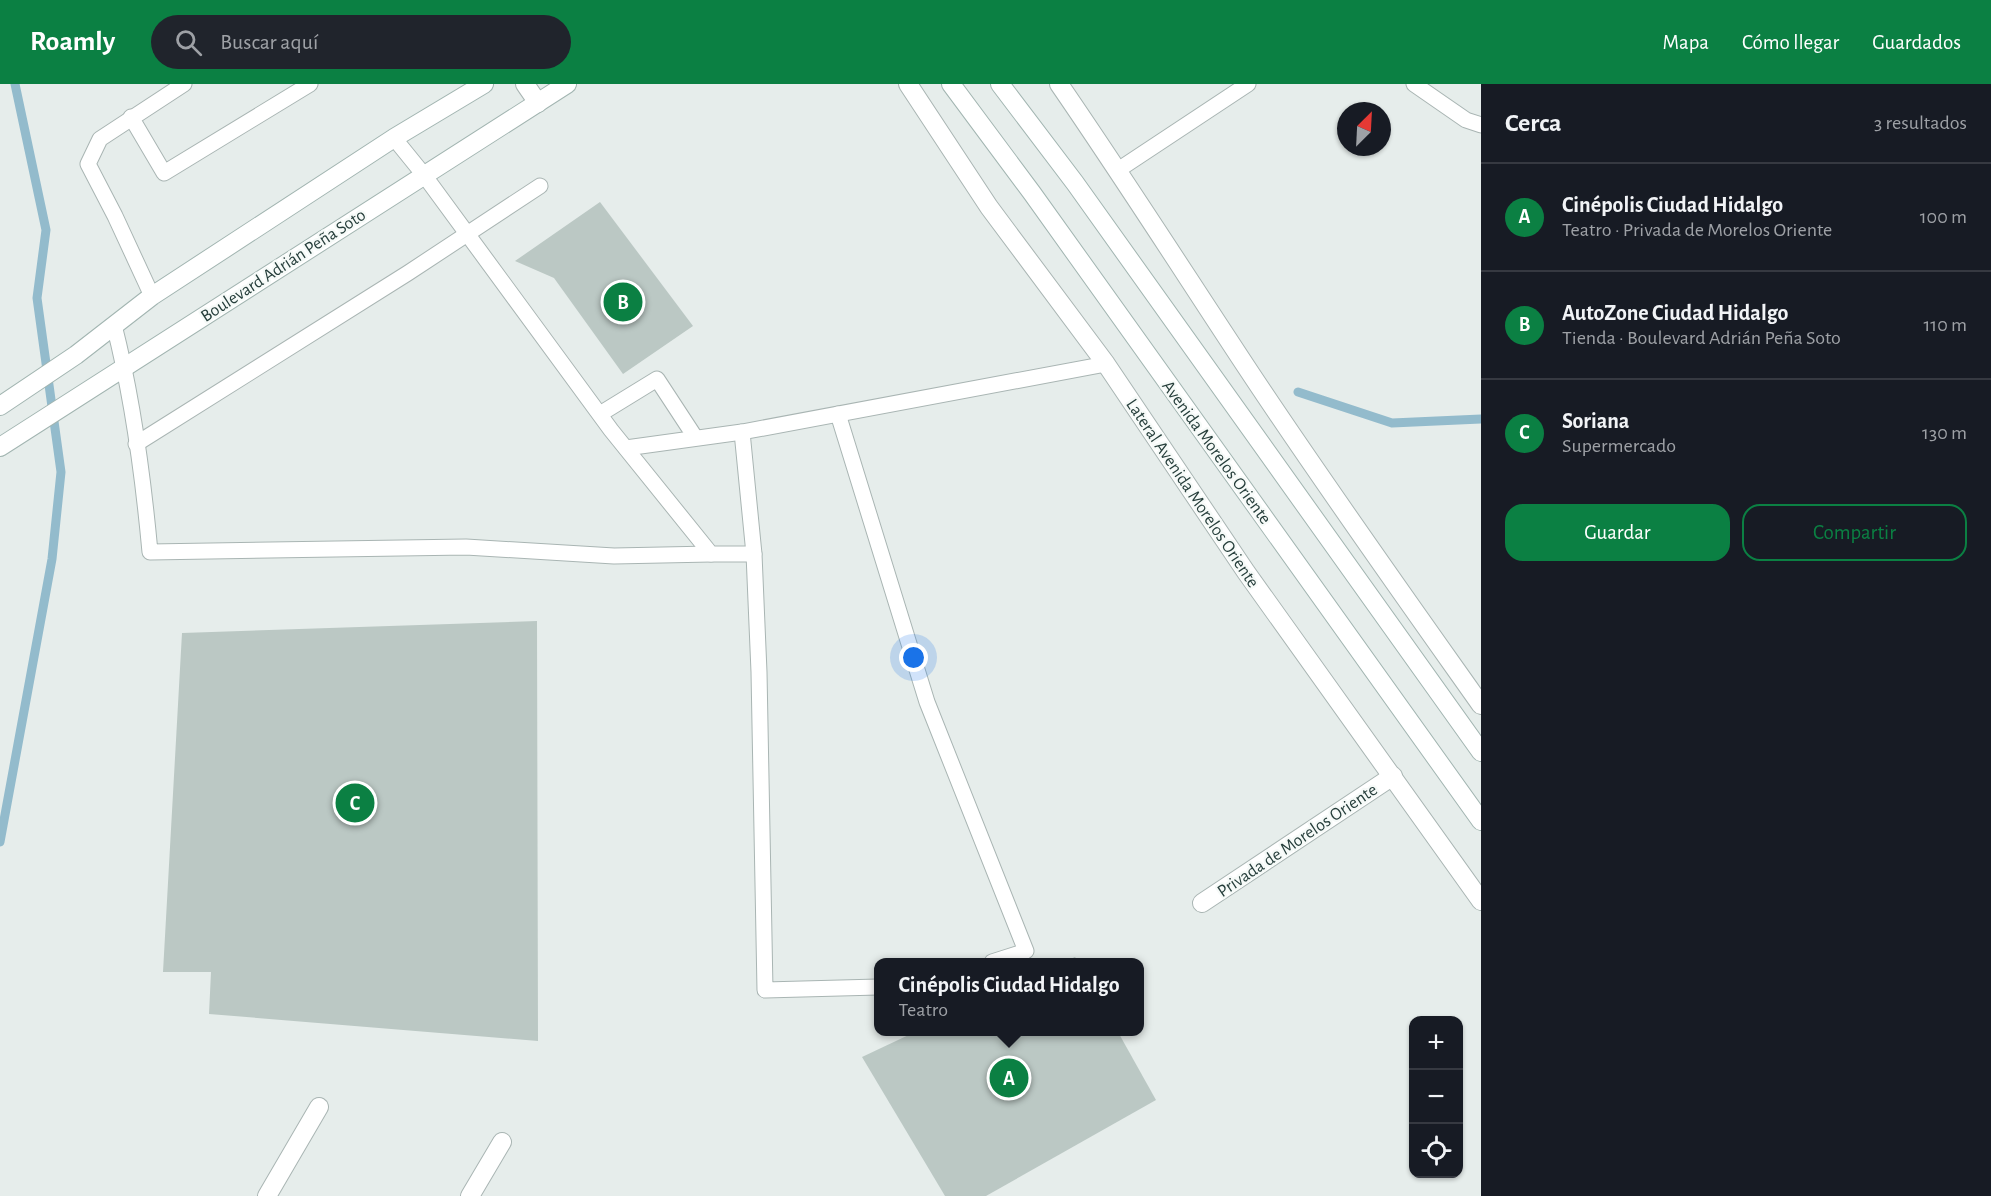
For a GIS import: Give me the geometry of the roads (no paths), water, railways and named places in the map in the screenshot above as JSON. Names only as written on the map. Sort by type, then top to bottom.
[{"type":"main road","points":[[8,401],[76,355],[152,296],[394,138],[484,84]]},
{"type":"main road","points":[[525,84],[538,103]]},
{"type":"main road","name":"Boulevard Adrián Peña Soto","points":[[0,447],[567,84]]},
{"type":"main road","name":"Lateral Avenida Morelos Oriente","points":[[908,84],[989,207],[1106,364],[1245,572],[1481,901]]},
{"type":"main road","name":"Avenida Morelos Oriente","points":[[951,84],[1032,193],[1481,821]]},
{"type":"main road","points":[[1000,84],[1076,183],[1481,752]]},
{"type":"main road","points":[[1059,84],[1118,170],[1258,386],[1481,705]]},
{"type":"main road","name":"Privada de Morelos Oriente","points":[[1202,903],[1393,776]]},
{"type":"main road","points":[[267,1196],[319,1107]]},
{"type":"main road","points":[[470,1196],[502,1142]]},
{"type":"lane","points":[[152,296],[88,164],[100,139],[184,84]]},
{"type":"lane","points":[[131,117],[164,173],[310,84]]},
{"type":"lane","points":[[1118,170],[1248,84]]},
{"type":"lane","points":[[1414,84],[1466,120],[1481,125]]},
{"type":"lane","points":[[394,138],[424,175],[600,414],[711,554]]},
{"type":"lane","points":[[136,444],[408,273],[540,186]]},
{"type":"lane","points":[[114,325],[124,366],[150,552],[466,547],[614,556],[754,554]]},
{"type":"lane","points":[[626,448],[742,432],[1106,364]]},
{"type":"lane","points":[[600,414],[657,380],[694,437]]},
{"type":"lane","points":[[838,414],[927,702],[1026,951],[1006,958]]},
{"type":"lane","points":[[742,432],[754,554],[765,990],[874,987]]},
{"type":"waterway","points":[[0,842],[52,559],[61,472],[37,298],[46,230],[15,84]]},
{"type":"waterway","points":[[1298,392],[1392,423],[1481,419]]},
{"type":"place","name":"AutoZone Ciudad Hidalgo","points":[[623,302]]},
{"type":"place","name":"Soriana","points":[[355,803]]},
{"type":"place","name":"Cinépolis Ciudad Hidalgo","points":[[1009,1078]]}]
